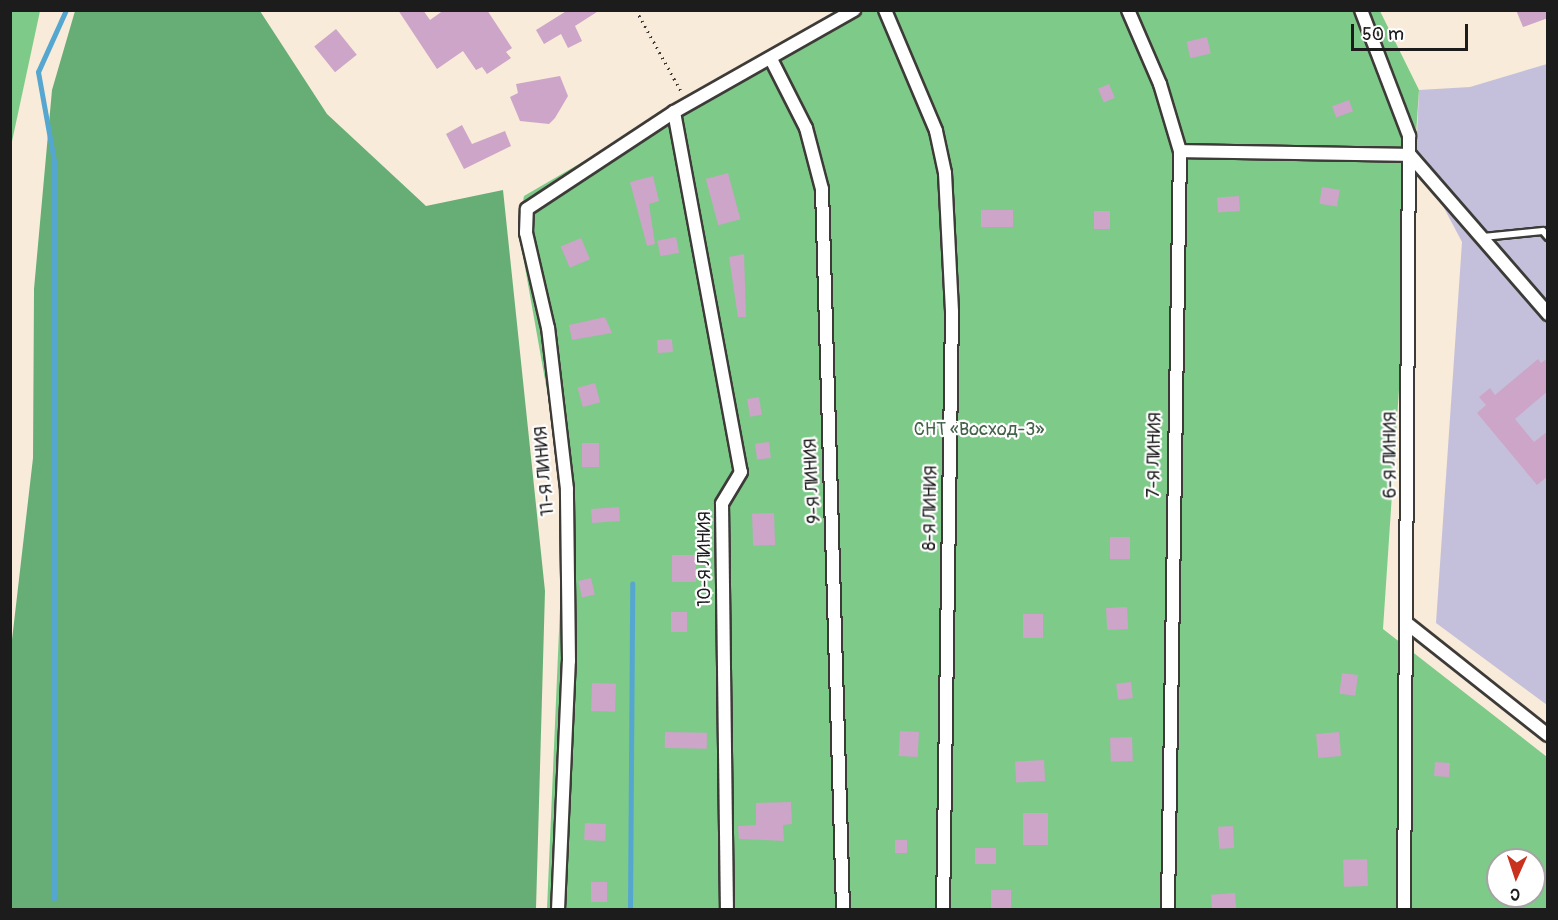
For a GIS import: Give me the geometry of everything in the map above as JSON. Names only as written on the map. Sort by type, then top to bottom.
[{"type":"street","points":[[674,112],[772,61],[854,10]]},
{"type":"street","name":"8-Я ЛИНИЯ","points":[[885,10],[936,131],[945,173],[952,312],[944,909]]},
{"type":"street","name":"7-Я ЛИНИЯ","points":[[1128,10],[1160,84],[1180,151],[1168,909]]},
{"type":"street","name":"6-Я ЛИНИЯ","points":[[1360,10],[1400,100],[1410,155],[1404,909]]},
{"type":"street","name":"9-Я ЛИНИЯ","points":[[772,61],[806,128],[822,189],[843,909]]},
{"type":"street","name":"11-Я ЛИНИЯ","points":[[558,909],[568,661],[567,489],[548,328],[526,232],[527,209],[674,112]]},
{"type":"street","name":"10-Я ЛИНИЯ","points":[[674,112],[741,472],[722,504],[727,909]]},
{"type":"street","points":[[1180,151],[1410,155],[1548,314]]},
{"type":"street","points":[[1408,625],[1548,735]]},
{"type":"lane","points":[[1482,237],[1546,232]]},
{"type":"path","points":[[636,10],[684,98]]},
{"type":"shaded area","points":[[1547,64],[1547,705],[1436,623],[1462,242],[1416,155],[1419,90],[1470,87]]},
{"type":"green space","points":[[10,11],[40,11],[11,146]]},
{"type":"green space","points":[[75,11],[260,11],[327,114],[426,206],[503,190],[545,591],[536,909],[11,909],[10,657],[33,458],[34,289],[52,90]]},
{"type":"green space","name":"СНТ «Восход-3»","points":[[842,11],[1380,11],[1419,90],[1383,629],[1547,757],[1547,909],[547,909],[565,492],[518,228],[524,196]]},
{"type":"building","points":[[398,10],[423,10],[430,20],[444,10],[487,10],[512,48],[506,52],[511,58],[487,74],[482,67],[476,70],[463,51],[437,69]]},
{"type":"building","points":[[568,10],[600,10],[575,26],[582,41],[568,48],[561,34],[544,44],[536,30]]},
{"type":"building","points":[[1516,10],[1548,10],[1548,18],[1523,27]]},
{"type":"building","points":[[336,29],[357,55],[335,72],[314,47]]},
{"type":"building","points":[[1207,37],[1211,54],[1190,58],[1187,42]]},
{"type":"building","points":[[560,76],[568,96],[555,118],[549,124],[520,121],[510,97],[518,93],[516,84]]},
{"type":"building","points":[[1109,84],[1115,98],[1104,102],[1098,89]]},
{"type":"building","points":[[1349,100],[1353,111],[1336,117],[1332,106]]},
{"type":"building","points":[[462,125],[472,144],[505,131],[511,146],[464,169],[446,134]]},
{"type":"building","points":[[728,173],[740,219],[718,225],[706,179]]},
{"type":"building","points":[[653,176],[659,201],[649,204],[655,244],[647,246],[630,182]]},
{"type":"building","points":[[1322,187],[1340,190],[1337,207],[1319,204]]},
{"type":"building","points":[[1239,196],[1240,211],[1218,212],[1217,198]]},
{"type":"building","points":[[981,210],[1013,210],[1013,227],[981,227]]},
{"type":"building","points":[[1094,211],[1110,211],[1110,229],[1094,229]]},
{"type":"building","points":[[676,237],[679,253],[660,256],[657,241]]},
{"type":"building","points":[[581,238],[590,259],[570,268],[561,247]]},
{"type":"building","points":[[744,254],[746,317],[738,317],[729,257]]},
{"type":"building","points":[[605,317],[612,333],[572,340],[569,325]]},
{"type":"building","points":[[672,339],[673,352],[658,353],[657,340]]},
{"type":"building","points":[[1548,358],[1548,391],[1515,419],[1534,442],[1548,431],[1548,476],[1537,485],[1477,413],[1486,405],[1479,397],[1490,388],[1495,395],[1538,359],[1541,363]]},
{"type":"building","points":[[595,383],[600,402],[583,407],[578,388]]},
{"type":"building","points":[[759,397],[762,415],[750,417],[747,399]]},
{"type":"building","points":[[769,442],[771,458],[757,460],[755,444]]},
{"type":"building","points":[[582,443],[599,443],[599,467],[582,467]]},
{"type":"building","points":[[619,507],[620,521],[592,523],[591,509]]},
{"type":"building","points":[[774,513],[775,545],[753,546],[752,514]]},
{"type":"building","points":[[1110,537],[1130,537],[1130,559],[1110,559]]},
{"type":"building","points":[[672,555],[696,555],[696,582],[672,582]]},
{"type":"building","points":[[591,578],[595,595],[582,597],[578,581]]},
{"type":"building","points":[[1127,607],[1128,629],[1107,630],[1106,608]]},
{"type":"building","points":[[671,612],[687,612],[687,632],[671,632]]},
{"type":"building","points":[[1023,614],[1043,614],[1043,638],[1023,638]]},
{"type":"building","points":[[1342,673],[1358,675],[1355,696],[1339,694]]},
{"type":"building","points":[[1131,682],[1133,698],[1118,700],[1116,684]]},
{"type":"building","points":[[592,683],[616,684],[615,712],[591,711]]},
{"type":"building","points":[[900,731],[919,732],[918,757],[899,756]]},
{"type":"building","points":[[665,732],[707,733],[707,749],[665,748]]},
{"type":"building","points":[[1339,732],[1341,756],[1318,758],[1316,734]]},
{"type":"building","points":[[1132,737],[1133,761],[1111,762],[1110,738]]},
{"type":"building","points":[[1044,760],[1045,781],[1016,782],[1015,762]]},
{"type":"building","points":[[1435,762],[1450,763],[1449,777],[1434,776]]},
{"type":"building","points":[[791,802],[792,824],[783,825],[784,841],[739,839],[738,826],[756,825],[756,803]]},
{"type":"building","points":[[1023,813],[1048,813],[1048,845],[1023,845]]},
{"type":"building","points":[[585,823],[606,824],[605,841],[584,840]]},
{"type":"building","points":[[1233,826],[1234,848],[1219,849],[1218,827]]},
{"type":"building","points":[[895,840],[907,840],[907,853],[895,853]]},
{"type":"building","points":[[975,848],[996,848],[996,864],[975,864]]},
{"type":"building","points":[[1367,859],[1368,886],[1344,887],[1343,860]]},
{"type":"building","points":[[591,882],[607,882],[607,902],[591,902]]},
{"type":"building","points":[[991,890],[1011,890],[1011,909],[991,909]]},
{"type":"building","points":[[1235,893],[1236,909],[1212,910],[1211,895]]},
{"type":"waterway","points":[[54,899],[54,161],[38,72],[66,10]]},
{"type":"waterway","points":[[630,910],[632,584]]}]
